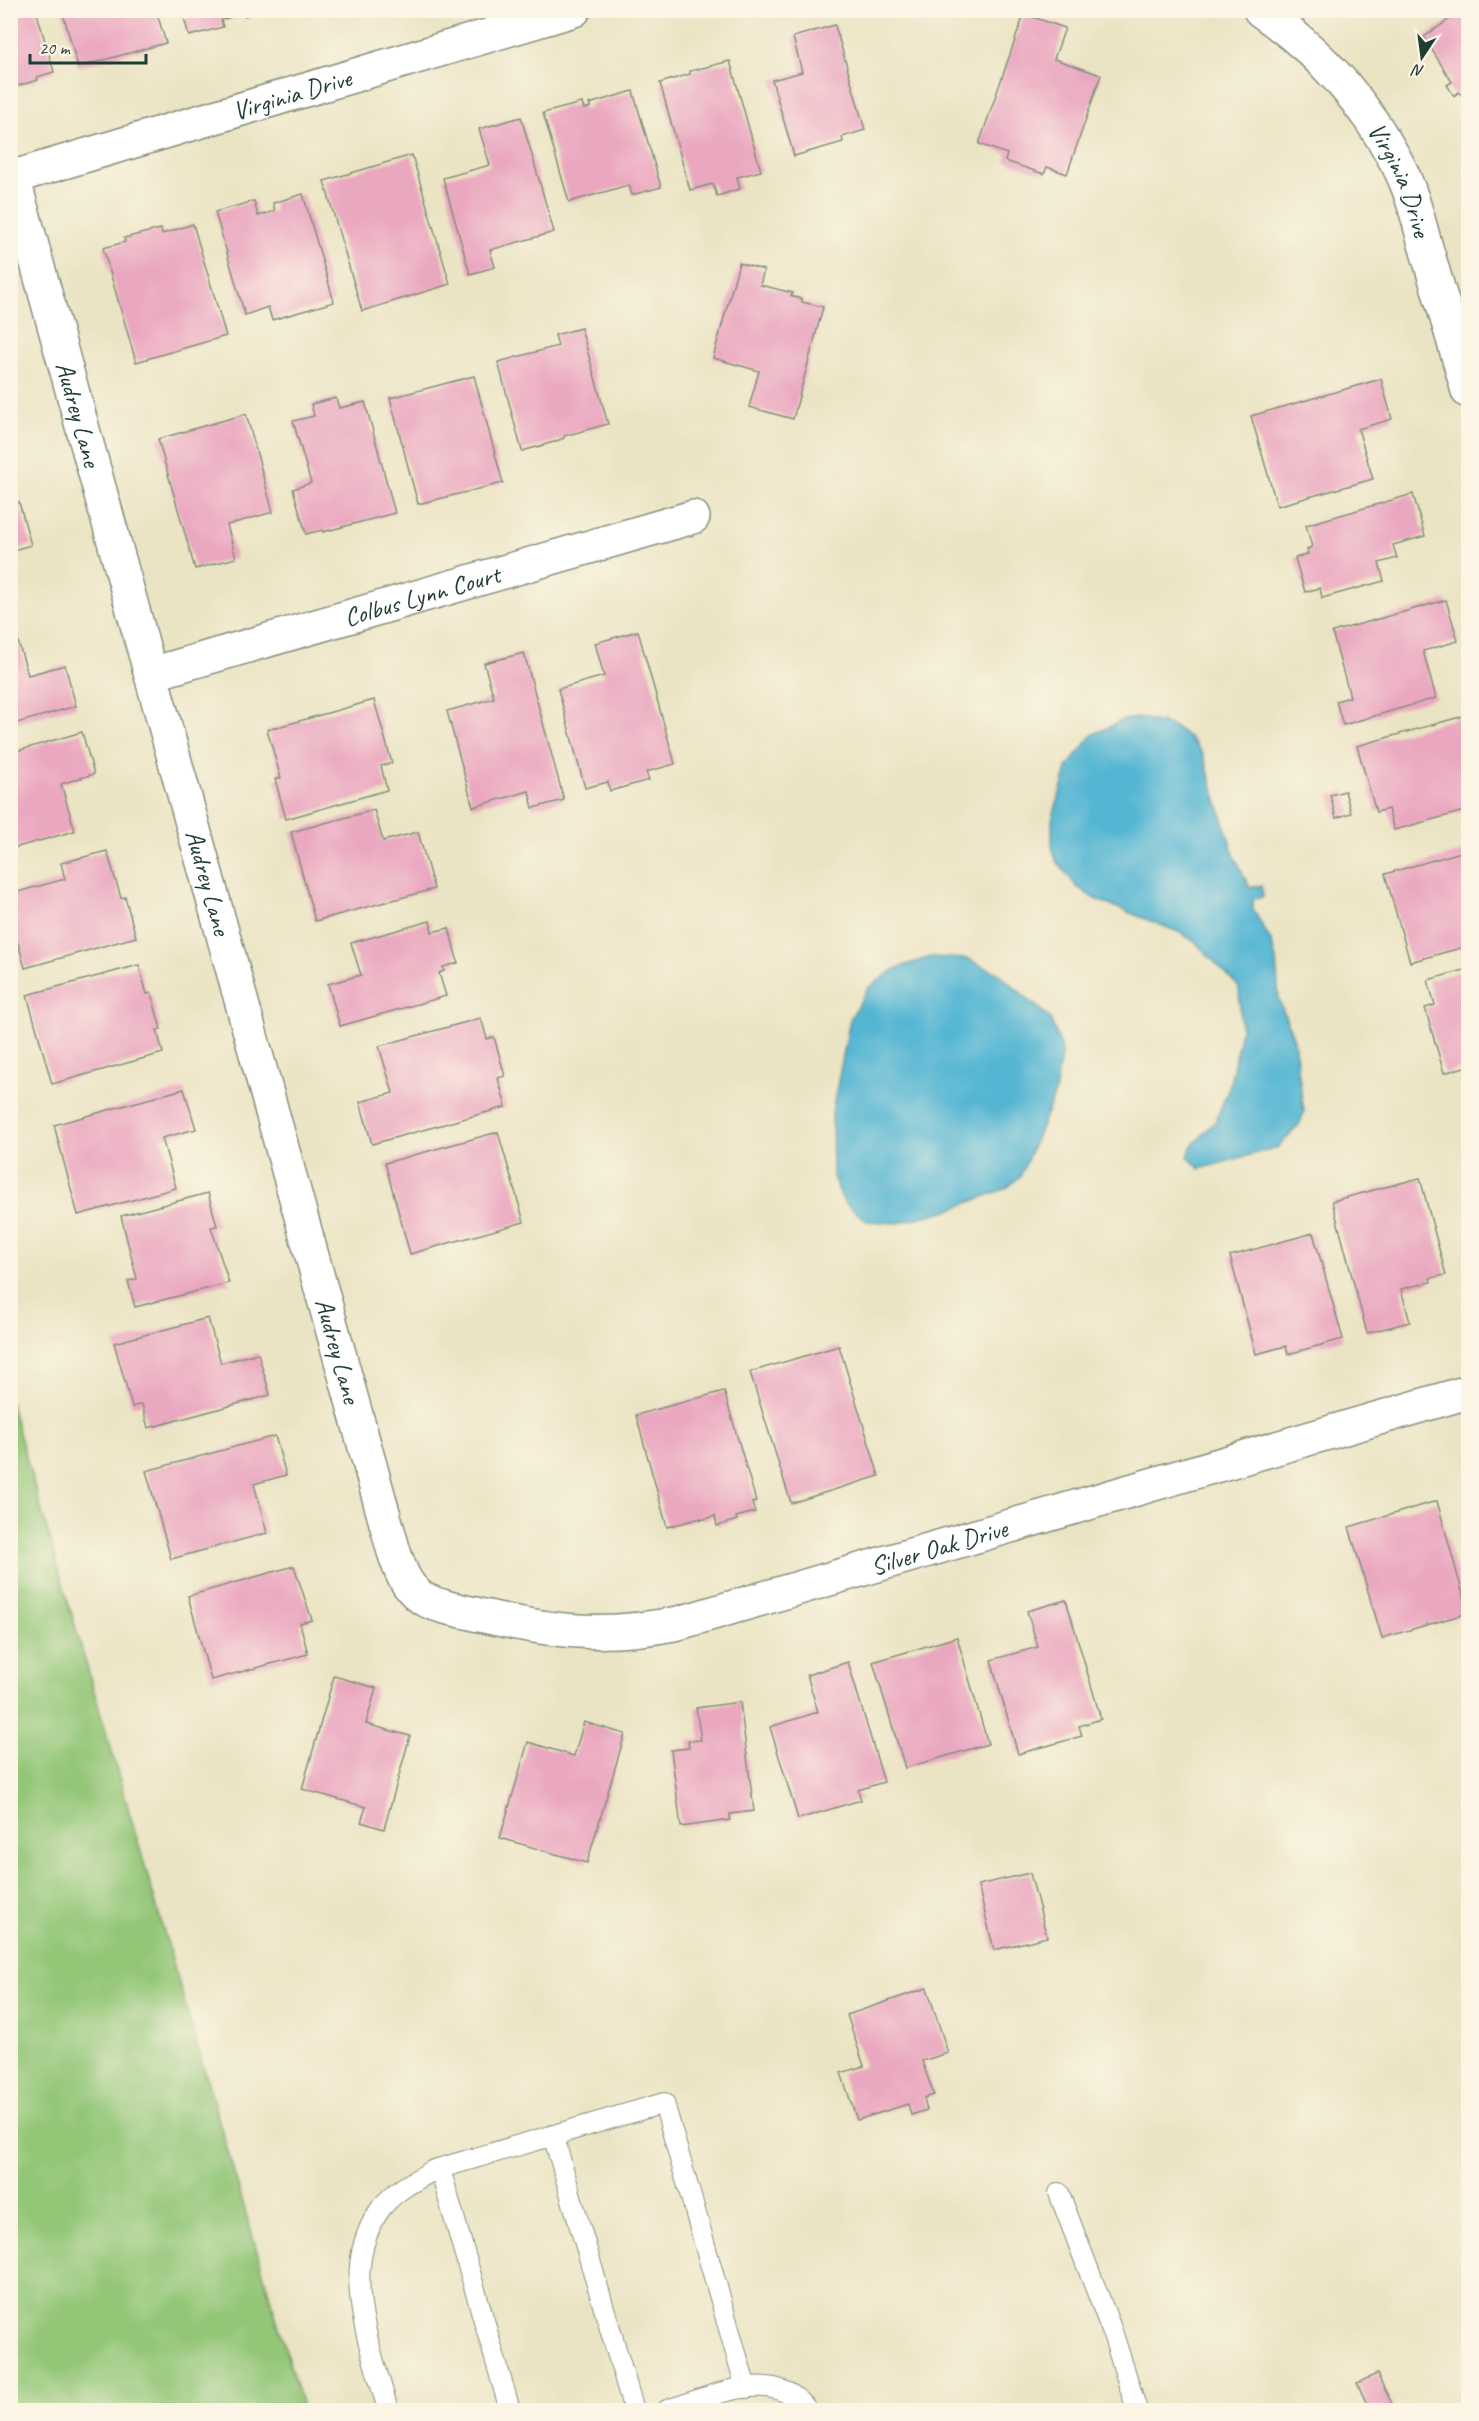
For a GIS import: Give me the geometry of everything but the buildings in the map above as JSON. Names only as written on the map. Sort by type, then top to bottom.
[{"type":"street","name":"Virginia Drive","points":[[12,177],[574,10]]},
{"type":"street","name":"Virginia Drive","points":[[1260,10],[1314,52],[1346,84],[1399,167],[1415,210],[1456,301],[1468,391]]},
{"type":"street","name":"Audrey Lane","points":[[12,177],[394,1552],[408,1585]]},
{"type":"street","name":"Colbus Lynn Court","points":[[151,675],[693,517]]},
{"type":"street","name":"Silver Oak Drive","points":[[408,1585],[422,1598],[440,1605],[532,1627],[607,1633],[644,1630],[679,1623],[1468,1392]]},
{"type":"lane","points":[[388,2410],[362,2317],[359,2274],[370,2229],[380,2210],[412,2182],[440,2169],[664,2103],[746,2388]]},
{"type":"lane","points":[[553,2135],[634,2410]]},
{"type":"lane","points":[[440,2169],[510,2410]]},
{"type":"lane","points":[[1059,2193],[1112,2331],[1137,2410]]},
{"type":"lane","points":[[667,2410],[754,2386],[771,2387],[787,2394],[807,2410]]},
{"type":"green space","points":[[10,1402],[303,2410],[11,2410]]},
{"type":"water","points":[[1140,718],[1176,728],[1197,746],[1203,755],[1234,855],[1250,888],[1262,885],[1263,897],[1253,899],[1253,909],[1271,941],[1276,959],[1279,1000],[1294,1040],[1304,1112],[1299,1125],[1278,1147],[1200,1169],[1188,1157],[1191,1147],[1215,1122],[1229,1088],[1241,1030],[1239,987],[1195,942],[1181,933],[1095,899],[1077,887],[1056,860],[1052,847],[1052,820],[1068,766],[1092,735],[1123,720]]},
{"type":"water","points":[[931,957],[968,959],[999,974],[1050,1018],[1062,1049],[1055,1093],[1021,1175],[1007,1188],[949,1210],[898,1223],[867,1221],[844,1202],[833,1177],[832,1113],[850,1019],[868,988],[897,968]]}]
